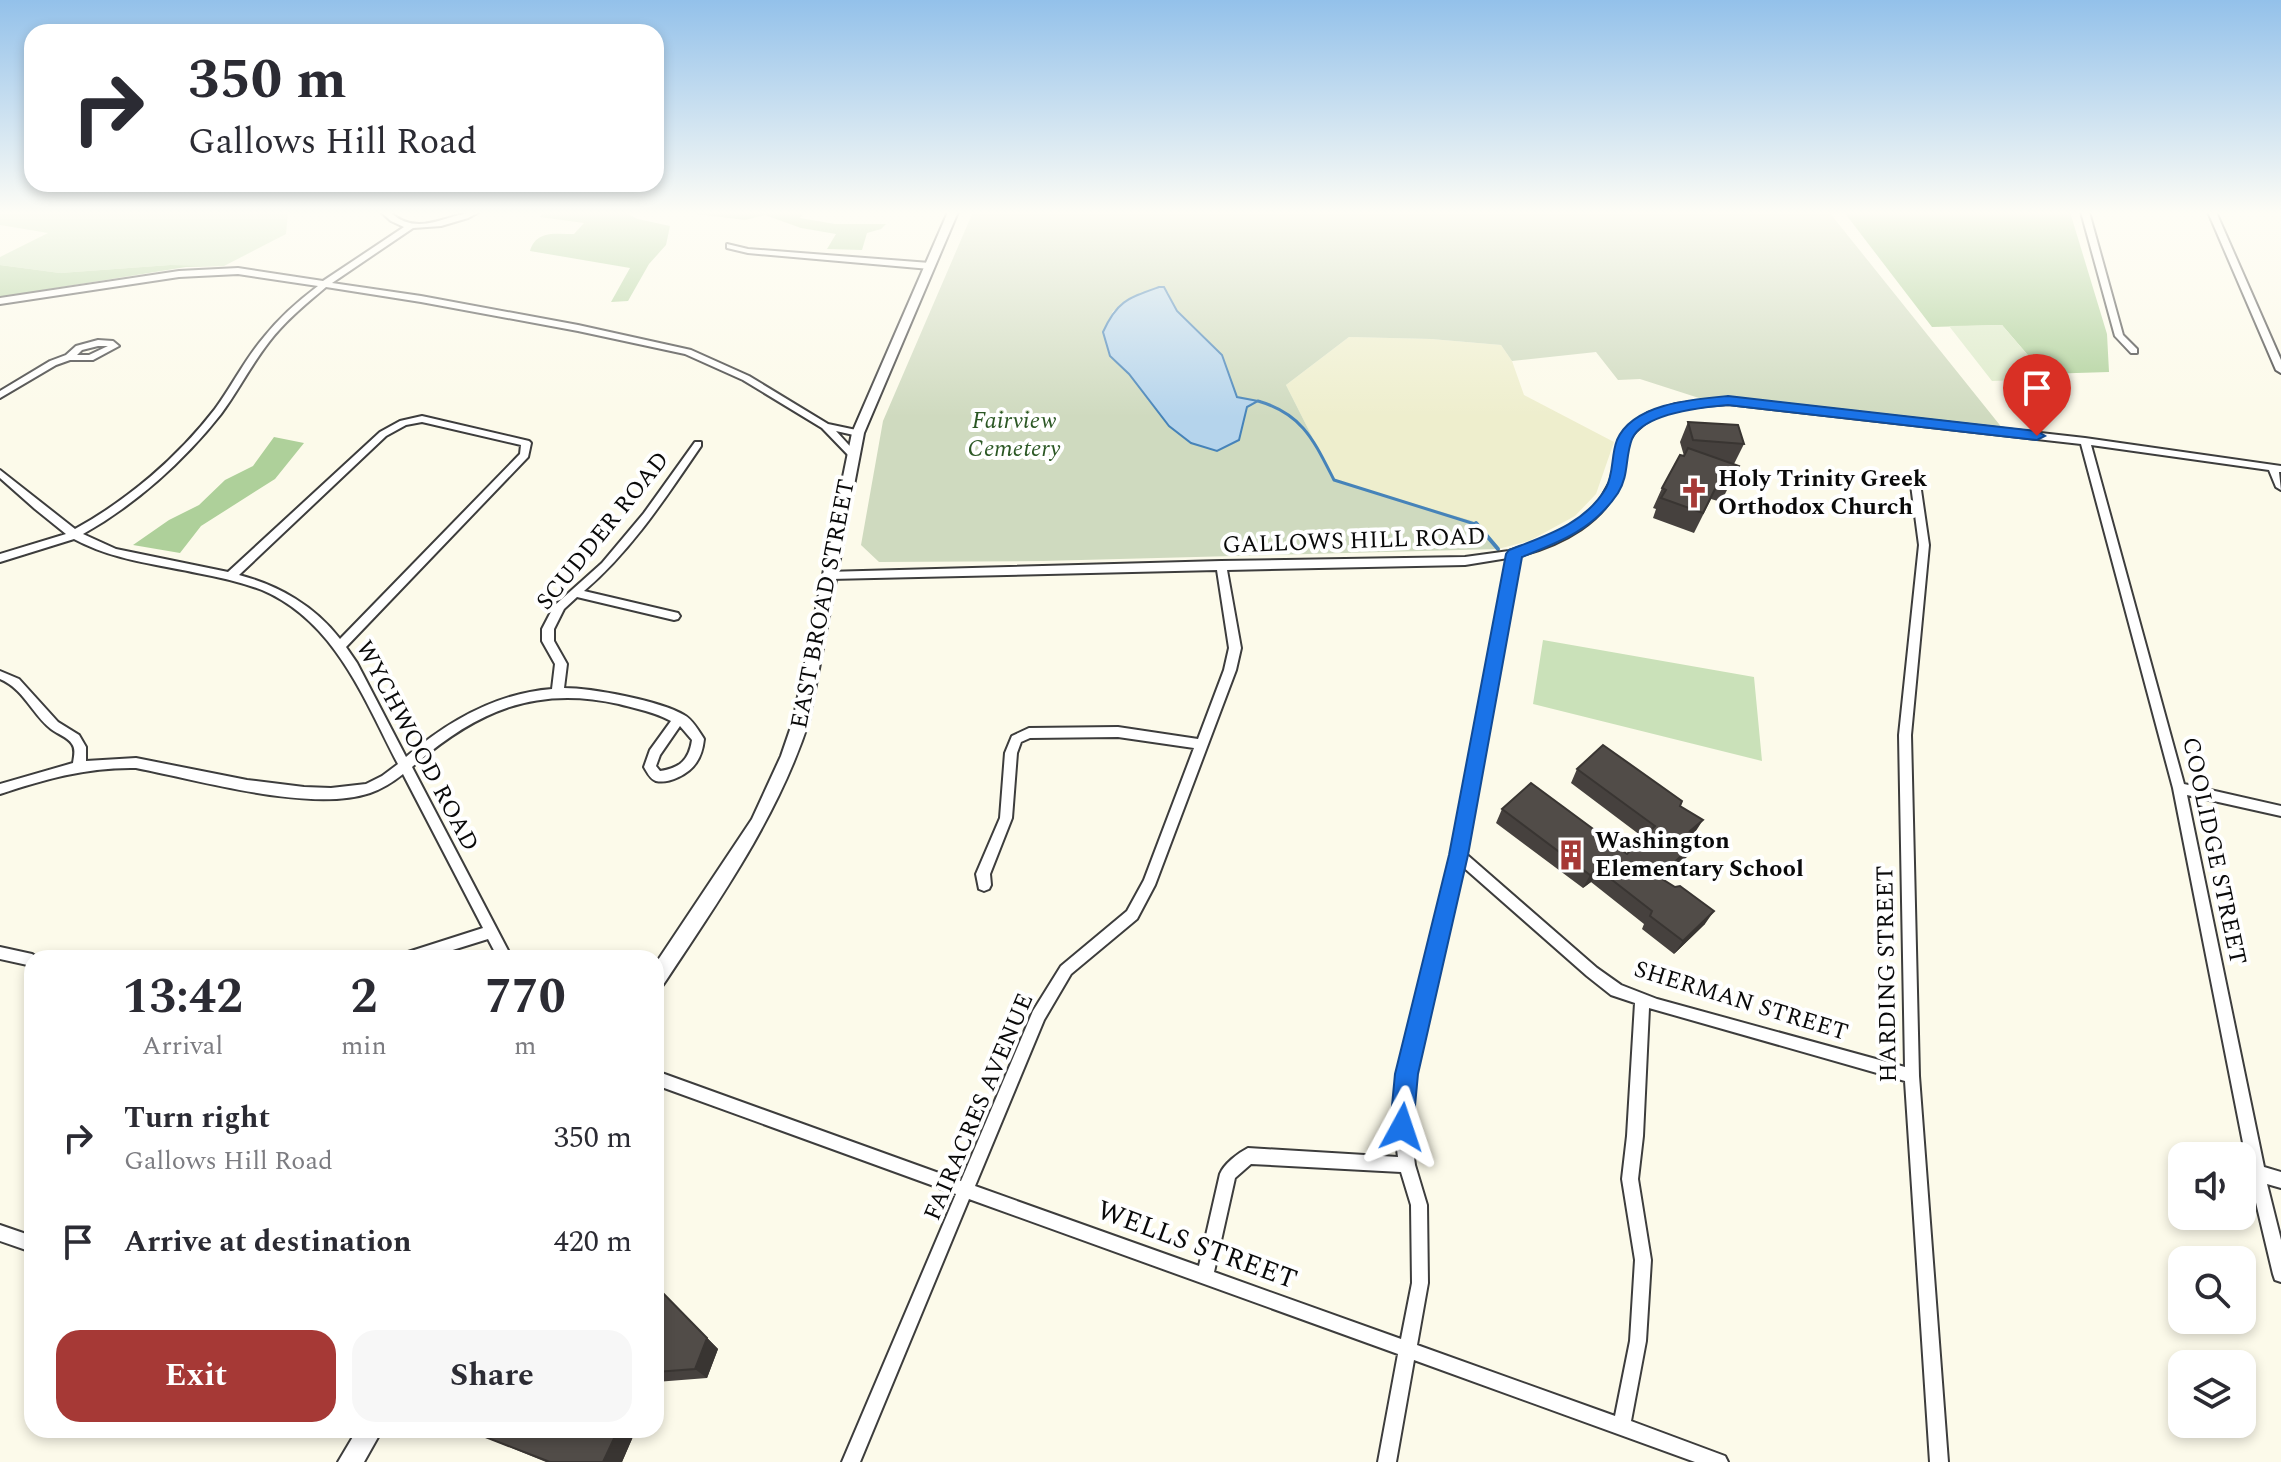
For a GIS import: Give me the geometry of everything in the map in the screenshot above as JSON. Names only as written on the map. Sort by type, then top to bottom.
[{"type":"street","points":[[0,301],[146,280]]},
{"type":"street","points":[[295,280],[578,328],[688,352],[746,378],[825,426],[853,455]]},
{"type":"street","points":[[0,558],[73,535],[100,519],[180,452],[212,420],[276,328],[332,280]]},
{"type":"street","name":"EAST BROAD STREET","points":[[664,967],[729,870],[788,762],[801,721],[858,433],[924,280]]},
{"type":"street","points":[[2104,280],[2119,336],[2134,351]]},
{"type":"street","points":[[2242,280],[2281,370]]},
{"type":"street","points":[[0,395],[53,363],[69,357]]},
{"type":"street","name":"GALLOWS HILL ROAD","points":[[830,575],[1465,561],[1514,554],[1566,534],[1594,514],[1612,490],[1618,476],[1624,441],[1629,431],[1651,416],[1697,403],[1728,401],[2085,441],[2277,468]]},
{"type":"street","points":[[231,576],[383,434],[403,423],[430,420],[526,443],[525,455],[340,646]]},
{"type":"street","points":[[825,426],[858,433]]},
{"type":"street","name":"COOLIDGE STREET","points":[[2085,441],[2179,788],[2257,1173],[2281,1274]]},
{"type":"street","name":"SCUDDER ROAD","points":[[558,691],[561,664],[548,641],[548,629],[560,606],[606,566],[648,515],[698,444]]},
{"type":"street","points":[[2277,468],[2281,487]]},
{"type":"street","name":"WYCHWOOD ROAD","points":[[0,473],[73,535],[111,552],[231,576],[275,589],[319,620],[340,646],[500,950]]},
{"type":"street","name":"HARDING STREET","points":[[1916,485],[1924,545],[1905,735],[1912,1076],[1939,1462]]},
{"type":"street","points":[[1387,1462],[1420,1283],[1419,1205],[1407,1165],[1402,1127],[1406,1074],[1458,855],[1514,554]]},
{"type":"street","name":"FAIRACRES AVENUE","points":[[851,1462],[1038,1016],[1066,970],[1132,915],[1150,881],[1203,745],[1235,648],[1221,565]]},
{"type":"street","points":[[577,593],[674,616]]},
{"type":"street","points":[[0,675],[19,686],[53,725],[77,739],[81,748],[79,765]]},
{"type":"street","points":[[0,789],[52,771],[108,761],[136,763],[308,794],[361,790],[380,784],[467,720],[514,700],[558,691],[607,696],[680,718],[698,739],[697,751],[691,762],[677,774],[657,776],[650,767],[654,753],[680,718]]},
{"type":"street","points":[[984,885],[983,874],[1009,803],[1011,753],[1016,739],[1029,733],[1118,732],[1203,745]]},
{"type":"street","points":[[2179,788],[2281,811]]},
{"type":"street","name":"SHERMAN STREET","points":[[1458,855],[1616,990],[1642,1001],[1912,1076]]},
{"type":"street","points":[[433,950],[490,932]]},
{"type":"street","points":[[0,953],[24,958]]},
{"type":"street","points":[[1621,1427],[1638,1341],[1643,1260],[1630,1179],[1642,1001]]},
{"type":"street","name":"WELLS STREET","points":[[664,1081],[1719,1462]]},
{"type":"street","points":[[1205,1276],[1228,1174],[1248,1156],[1407,1165]]},
{"type":"street","points":[[2257,1173],[2281,1180]]},
{"type":"street","points":[[0,1233],[24,1241]]},
{"type":"street","points":[[350,1462],[365,1438]]},
{"type":"green space","points":[[0,280],[104,280],[0,297]]},
{"type":"green space","points":[[623,280],[640,280],[628,301],[611,302]]},
{"type":"green space","name":"Fairview Cemetery","points":[[944,280],[1884,280],[2003,429],[1741,398],[1699,398],[1640,379],[1618,380],[1596,352],[1512,361],[1501,345],[1349,337],[1286,385],[1334,480],[1476,522],[1498,549],[1043,561],[879,562],[861,545],[883,421]],"holes":[[[1159,287],[1168,292],[1177,311],[1222,355],[1237,397],[1257,401],[1247,407],[1239,440],[1129,374],[1110,356],[1103,332],[1113,311]]]},
{"type":"green space","points":[[1896,280],[2091,280],[2107,334],[2109,372],[2044,374],[2002,325],[1932,327]]},
{"type":"green space","points":[[2002,325],[2049,379],[1992,381],[1949,326]]},
{"type":"green space","points":[[1349,337],[1501,345],[1512,361],[1524,395],[1614,442],[1596,494],[1575,516],[1529,541],[1498,549],[1475,522],[1334,480],[1286,385]]},
{"type":"green space","points":[[274,437],[304,443],[275,479],[201,526],[180,553],[133,545],[169,520],[199,505],[225,480],[253,466]]},
{"type":"green space","points":[[1543,640],[1754,677],[1762,761],[1533,704]]},
{"type":"water","points":[[1164,287],[1177,311],[1222,355],[1237,397],[1258,401],[1247,407],[1239,440],[1217,451],[1191,443],[1169,426],[1129,374],[1110,356],[1103,332],[1113,313],[1131,298]]},
{"type":"building","points":[[1688,422],[1738,425],[1744,444],[1693,440]]},
{"type":"building","points":[[1688,448],[1739,466],[1731,482],[1720,479],[1703,513],[1661,498],[1666,490],[1662,488],[1680,455],[1684,456]]},
{"type":"building","name":"Washington Elementary School","points":[[1603,745],[1682,801],[1680,806],[1703,820],[1690,831],[1701,837],[1659,877],[1675,887],[1680,886],[1714,911],[1683,941],[1650,916],[1652,911],[1598,869],[1590,875],[1502,809],[1531,783],[1627,854],[1655,826],[1577,769]]},
{"type":"building","points":[[664,1294],[707,1338],[695,1369],[664,1371]]},
{"type":"building","points":[[488,1438],[614,1438],[603,1462],[550,1462]]},
{"type":"waterway","points":[[1258,401],[1297,421],[1313,441],[1334,480],[1478,525]]},
{"type":"waterway","points":[[1478,525],[1498,549]]},
{"type":"place","name":"Holy Trinity Greek Orthodox Church","points":[[1694,493]]},
{"type":"place","name":"Washington Elementary School","points":[[1571,855]]},
{"type":"route","points":[[1402,1127],[1406,1074],[1458,855],[1514,554],[1566,534],[1594,514],[1612,490],[1618,476],[1624,441],[1629,431],[1651,416],[1697,403],[1728,401],[2037,436]]}]
